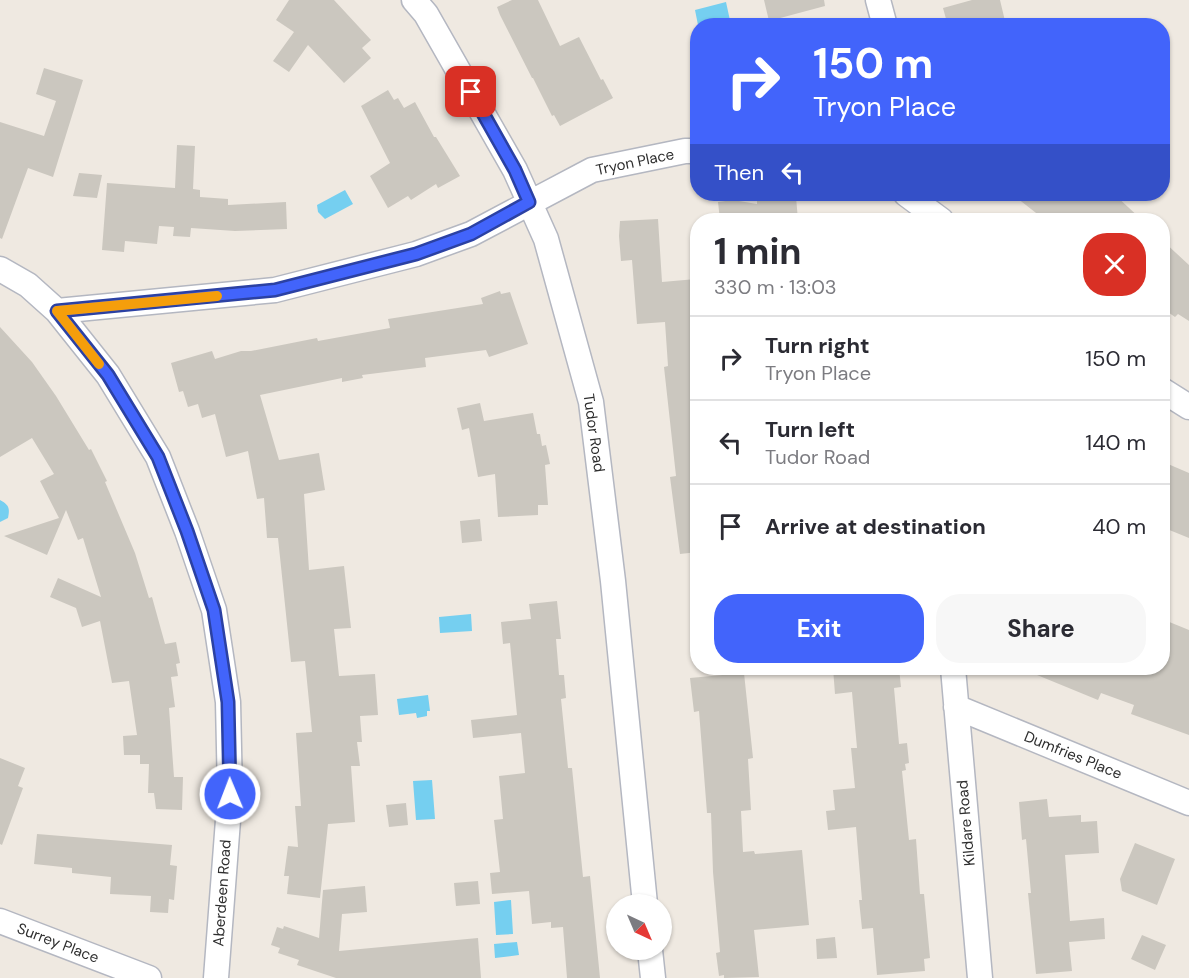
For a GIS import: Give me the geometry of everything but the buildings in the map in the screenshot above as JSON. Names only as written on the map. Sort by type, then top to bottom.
[{"type":"street","name":"Tudor Road","points":[[414,0],[426,14],[509,160],[546,239],[591,402],[614,581],[644,894]]},
{"type":"street","points":[[878,0],[883,18]]},
{"type":"street","name":"Tryon Place","points":[[57,311],[275,290],[416,254],[471,234],[592,170],[690,151]]},
{"type":"street","points":[[913,202],[930,213]]},
{"type":"street","name":"Aberdeen Road","points":[[0,269],[28,285],[57,311],[108,375],[158,457],[214,610],[228,702],[230,794],[216,978]]},
{"type":"street","points":[[1170,395],[1189,407]]},
{"type":"street","name":"Kildare Road","points":[[954,675],[980,978]]},
{"type":"street","name":"Dumfries Place","points":[[956,706],[1189,803]]},
{"type":"street","name":"Surrey Place","points":[[0,921],[149,978]]},
{"type":"street","points":[[651,960],[653,978]]},
{"type":"water","points":[[726,2],[729,18],[697,18],[695,10]]},
{"type":"water","points":[[345,190],[353,204],[325,219],[318,212],[317,205]]},
{"type":"water","points":[[0,500],[7,505],[9,512],[8,518],[0,522]]},
{"type":"water","points":[[471,614],[472,631],[440,633],[439,617]]},
{"type":"water","points":[[428,695],[430,711],[427,711],[427,716],[417,718],[416,713],[399,715],[397,699]]},
{"type":"water","points":[[432,780],[435,819],[416,820],[413,781]]},
{"type":"water","points":[[511,900],[513,934],[496,935],[494,902]]},
{"type":"water","points":[[517,942],[519,955],[495,958],[494,944]]},
{"type":"slow traffic","points":[[99,364],[57,311],[217,296]]},
{"type":"route","points":[[230,794],[228,702],[214,610],[187,531],[158,457],[108,375],[57,311],[275,290],[416,254],[471,234],[529,202],[515,170],[471,92]]}]
